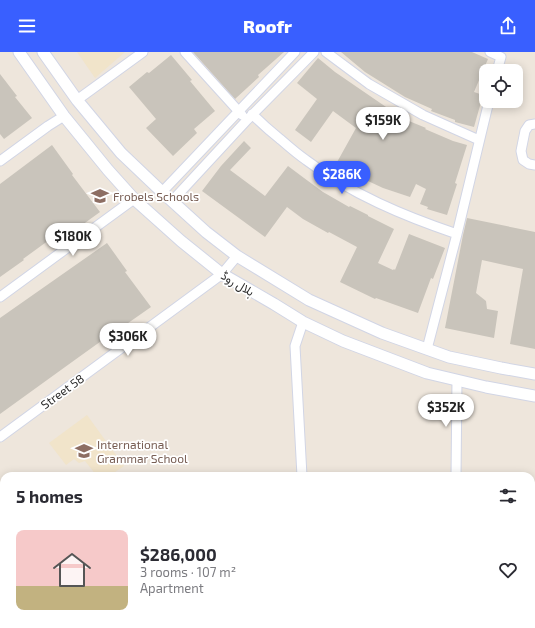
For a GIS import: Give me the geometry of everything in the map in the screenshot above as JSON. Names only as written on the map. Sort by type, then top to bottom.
[{"type":"street","name":"ہلال روڈ","points":[[19,52],[64,116],[134,200],[222,274],[303,322],[343,341],[427,373],[535,396]]},
{"type":"street","name":"ہلال روڈ","points":[[43,52],[77,100],[121,153],[206,232],[237,256],[310,300],[382,333],[448,357],[535,374]]},
{"type":"street","points":[[77,100],[143,52]]},
{"type":"street","points":[[185,52],[240,111],[334,179],[363,196],[394,210],[457,234]]},
{"type":"street","points":[[162,192],[295,52]]},
{"type":"street","points":[[172,201],[249,117],[314,52]]},
{"type":"street","points":[[326,52],[369,84],[422,115],[480,140]]},
{"type":"street","points":[[490,52],[501,57],[499,64]]},
{"type":"street","points":[[427,349],[488,108]]},
{"type":"street","points":[[0,161],[64,116]]},
{"type":"street","points":[[535,124],[529,125],[525,131],[521,151],[523,160],[529,164],[535,165]]},
{"type":"street","points":[[0,297],[134,200]]},
{"type":"street","name":"Street 58","points":[[0,438],[222,274],[237,256]]},
{"type":"street","points":[[302,472],[295,346],[303,322]]},
{"type":"street","points":[[456,472],[457,380]]},
{"type":"shaded area","points":[[77,52],[125,52],[95,78]]},
{"type":"shaded area","name":"International Grammar School","points":[[87,415],[124,466],[115,472],[94,472],[85,461],[79,463],[74,459],[66,465],[49,443]]},
{"type":"building","points":[[193,52],[284,52],[258,75],[259,77],[235,99]]},
{"type":"building","points":[[341,52],[472,52],[488,59],[486,64],[479,64],[479,80],[474,92],[479,94],[479,108],[474,127],[455,122],[455,120],[431,111],[432,109],[405,97],[365,72]]},
{"type":"building","points":[[171,55],[215,111],[194,129],[197,133],[173,156],[146,128],[156,119],[129,87]]},
{"type":"building","points":[[318,58],[335,72],[409,121],[453,141],[467,145],[447,215],[427,209],[428,207],[420,204],[426,189],[416,184],[410,197],[383,188],[336,164],[356,128],[333,111],[311,142],[295,130],[317,99],[297,83]]},
{"type":"building","points":[[0,74],[17,96],[15,97],[32,118],[4,139],[0,134]]},
{"type":"building","points":[[244,141],[251,148],[230,170],[265,196],[288,166],[323,192],[349,207],[350,206],[394,229],[378,263],[395,270],[409,234],[445,248],[433,279],[431,278],[418,313],[376,298],[375,299],[340,282],[357,247],[303,219],[287,207],[265,237],[202,191],[221,166]]},
{"type":"building","points":[[52,145],[73,174],[72,175],[100,212],[71,233],[67,227],[0,277],[0,184]]},
{"type":"building","points":[[467,218],[535,232],[535,349],[510,344],[523,269],[482,260],[476,293],[486,301],[487,309],[498,311],[494,338],[445,328]]},
{"type":"building","points":[[107,243],[127,271],[125,272],[151,307],[0,414],[0,318]]},
{"type":"place","name":"Frobels Schools","points":[[100,196]]},
{"type":"place","name":"International Grammar School","points":[[84,451]]}]
